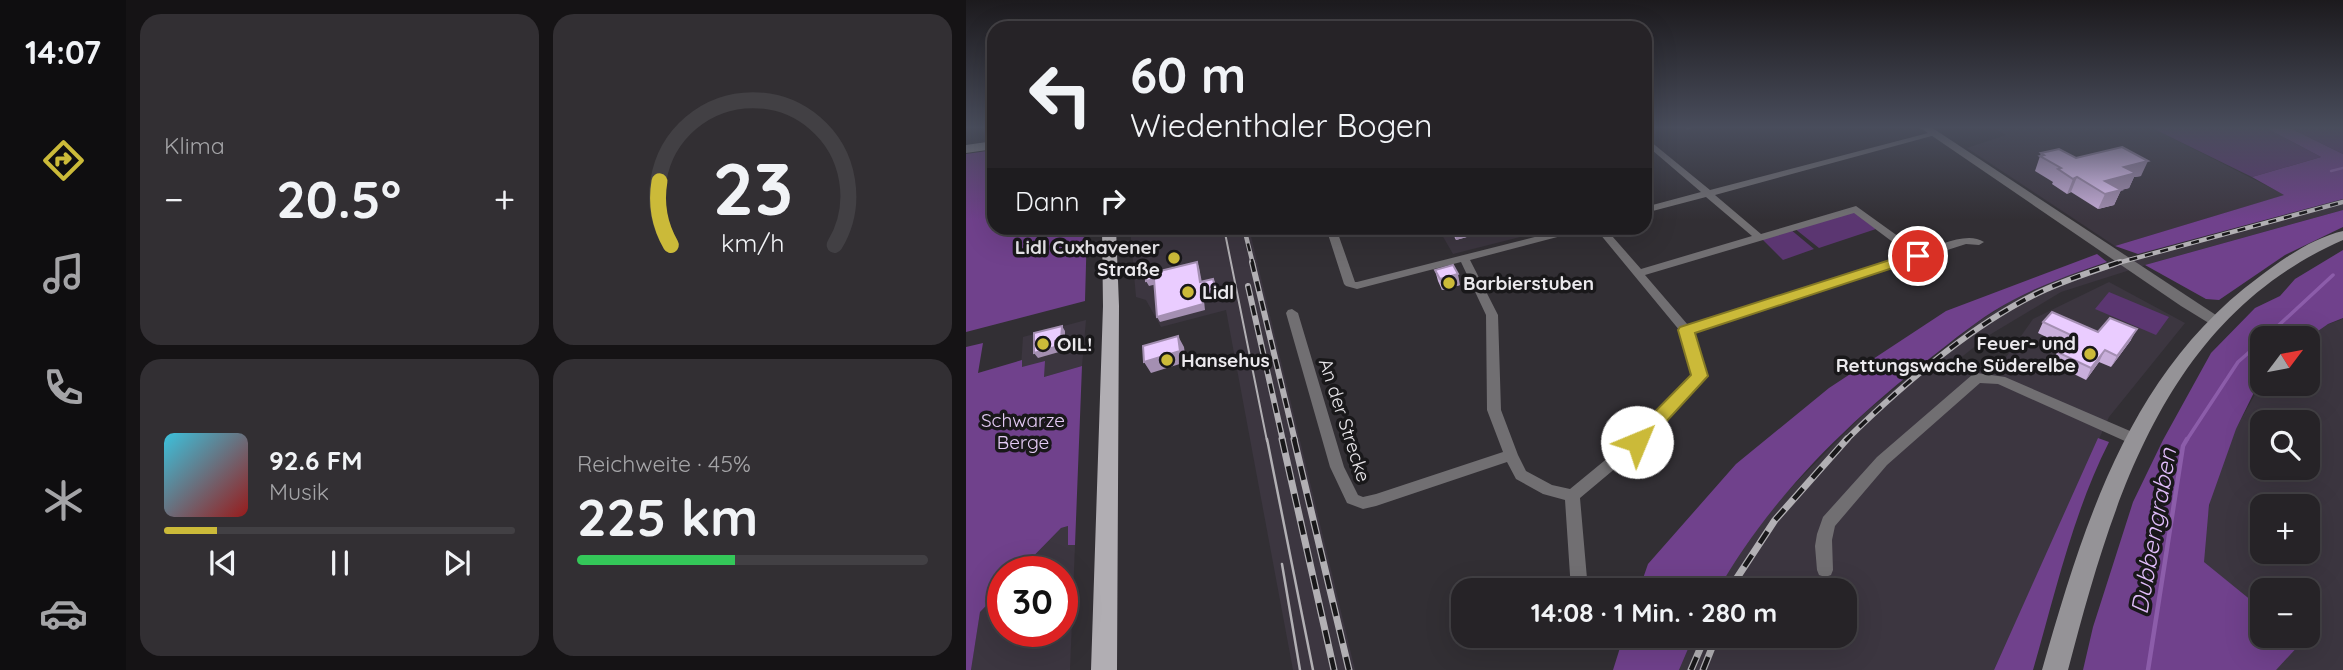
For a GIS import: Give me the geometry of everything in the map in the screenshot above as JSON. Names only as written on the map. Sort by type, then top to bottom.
[{"type":"main road","points":[[1104,670],[1111,306],[1109,235]]},
{"type":"main road","points":[[2055,670],[2088,551],[2105,501],[2132,438],[2164,383],[2186,354],[2217,321],[2253,289],[2289,262],[2343,235]]},
{"type":"street","points":[[1666,158],[1758,236]]},
{"type":"street","points":[[1652,209],[1831,158]]},
{"type":"street","points":[[1971,158],[2217,321]]},
{"type":"street","points":[[1639,273],[1856,209],[1918,256]]},
{"type":"street","points":[[1333,235],[1350,284],[1362,285],[1553,235]]},
{"type":"street","points":[[1572,496],[1637,442],[1699,376],[1686,330],[1606,235]]},
{"type":"street","points":[[1686,330],[1965,241],[1979,242]]},
{"type":"street","points":[[1464,258],[1492,315],[1494,410],[1511,455],[1521,475],[1548,490],[1572,496]]},
{"type":"street","name":"An der Strecke","points":[[1292,313],[1337,467],[1352,499],[1363,503],[1376,500],[1511,455]]},
{"type":"street","points":[[1825,570],[1824,532],[1829,522],[1882,461],[1977,379],[2000,380],[2132,438]]},
{"type":"street","points":[[1572,496],[1578,578]]},
{"type":"shaded area","points":[[1983,158],[2212,158],[2285,195],[2115,246]]},
{"type":"shaded area","points":[[2214,158],[2317,158],[2252,177]]},
{"type":"shaded area","points":[[2343,199],[2343,210],[2152,263],[2061,292],[1991,334],[1959,359],[1997,370],[2033,319],[2109,282],[2185,323],[2109,417],[1994,670],[1679,670],[1688,648],[1857,648],[1857,578],[1725,578],[1741,549],[1781,498],[1866,412],[1975,324],[2012,300],[2068,275]]},
{"type":"shaded area","points":[[1856,210],[1879,228],[1819,248],[1794,228]]},
{"type":"shaded area","points":[[1790,229],[1814,249],[1783,260],[1760,237]]},
{"type":"shaded area","points":[[1131,235],[1251,235],[1355,670],[1293,670],[1226,310],[1161,327],[1146,300],[1136,297]]},
{"type":"shaded area","points":[[1442,235],[1528,235],[1453,254]]},
{"type":"shaded area","points":[[2109,292],[2169,317],[2156,335],[2095,309]]},
{"type":"shaded area","points":[[2343,319],[2343,670],[2192,670],[2200,565],[2213,483],[2231,437],[2254,396],[2320,396],[2320,328]]},
{"type":"shaded area","name":"OIL!","points":[[1086,320],[1082,366],[1044,377],[1021,367],[1023,337]]},
{"type":"shaded area","points":[[1068,526],[1068,545],[1075,545],[1075,556],[1034,556],[1061,528]]},
{"type":"shaded area","points":[[987,604],[987,647],[1071,647],[1070,670],[971,670],[980,611]]},
{"type":"green space","points":[[966,158],[987,158],[987,235],[1087,235],[1085,301],[966,332]]},
{"type":"green space","points":[[2317,158],[2343,158],[2343,199],[2138,254],[2115,246],[2284,195],[2252,177]]},
{"type":"green space","points":[[2343,210],[2343,227],[2285,255],[2219,300],[2206,299],[2145,265]]},
{"type":"green space","points":[[2343,250],[2343,318],[2320,330],[2320,326],[2250,326],[2250,396],[2252,396],[2236,429],[2209,505],[2204,562],[2250,599],[2250,648],[2296,648],[2276,670],[2083,670],[2093,627],[2133,502],[2163,440],[2211,353],[2255,308],[2280,296],[2295,279]]},
{"type":"green space","points":[[2097,254],[2107,262],[2036,289],[1993,311],[1906,377],[1845,431],[1788,491],[1739,555],[1725,578],[1643,578],[1648,564],[1736,464],[1829,388],[1946,311]]},
{"type":"green space","name":"Schwarze Berge","points":[[983,343],[978,373],[1022,360],[1022,367],[1045,361],[1044,377],[1082,366],[1075,545],[1068,545],[1068,526],[1061,528],[1034,556],[987,556],[987,605],[980,612],[971,670],[966,670],[966,347]]},
{"type":"green space","points":[[2098,438],[2109,442],[2075,525],[2033,670],[1994,670]]},
{"type":"green space","points":[[1620,648],[1688,648],[1679,670],[1613,670]]},
{"type":"building","points":[[2044,158],[2143,158],[2148,161],[2124,167],[2136,173],[2105,181],[2121,190],[2105,194],[2077,177],[2073,179],[2058,169],[2061,168]]},
{"type":"building","name":"Lidl","points":[[1197,262],[1200,282],[1213,279],[1216,291],[1201,295],[1203,304],[1157,317],[1154,279],[1146,281],[1145,267],[1155,265],[1156,272]]},
{"type":"building","points":[[1453,265],[1458,274],[1440,279],[1435,270]]},
{"type":"building","points":[[2052,312],[2098,332],[2110,318],[2137,329],[2117,356],[2105,350],[2091,368],[2057,352],[2071,335],[2043,322]]},
{"type":"building","points":[[1062,326],[1061,339],[1055,341],[1055,347],[1034,353],[1034,333]]},
{"type":"building","points":[[1178,336],[1180,351],[1144,362],[1143,346]]},
{"type":"waterway","points":[[2331,171],[2343,168]]},
{"type":"waterway","name":"Dubbengraben","points":[[2278,326],[2333,275]]},
{"type":"waterway","name":"Dubbengraben","points":[[2186,441],[2238,362],[2250,351]]},
{"type":"waterway","name":"Dubbengraben","points":[[2148,670],[2183,446],[2187,439]]},
{"type":"tram line","points":[[1225,235],[1267,441]]},
{"type":"tram line","points":[[1267,439],[1313,670]]},
{"type":"tram line","points":[[1282,564],[1300,670]]},
{"type":"railway","points":[[2115,264],[2343,202]]},
{"type":"railway","points":[[1246,235],[1253,264]]},
{"type":"railway","points":[[1252,262],[1295,441]]},
{"type":"railway","points":[[2115,264],[2120,262]]},
{"type":"railway","points":[[1846,440],[1912,379],[1987,322],[2050,288],[2115,264]]},
{"type":"railway","points":[[1248,286],[1283,441]]},
{"type":"railway","points":[[1282,439],[1334,670]]},
{"type":"railway","points":[[1294,439],[1349,670]]},
{"type":"railway","points":[[1737,578],[1775,520],[1846,440]]},
{"type":"railway","points":[[1691,670],[1700,648]]},
{"type":"railway","points":[[1703,670],[1712,648]]},
{"type":"place","name":"Lidl Cuxhavener Straße","points":[[1174,258]]},
{"type":"place","name":"Barbierstuben","points":[[1449,283]]},
{"type":"place","name":"Lidl","points":[[1188,292]]},
{"type":"place","name":"OIL!","points":[[1043,344]]},
{"type":"place","name":"Feuer- und Rettungswache Süderelbe","points":[[2090,354]]},
{"type":"place","name":"Hansehus","points":[[1167,360]]},
{"type":"route","points":[[1637,442],[1699,376],[1686,330],[1918,256]]}]
